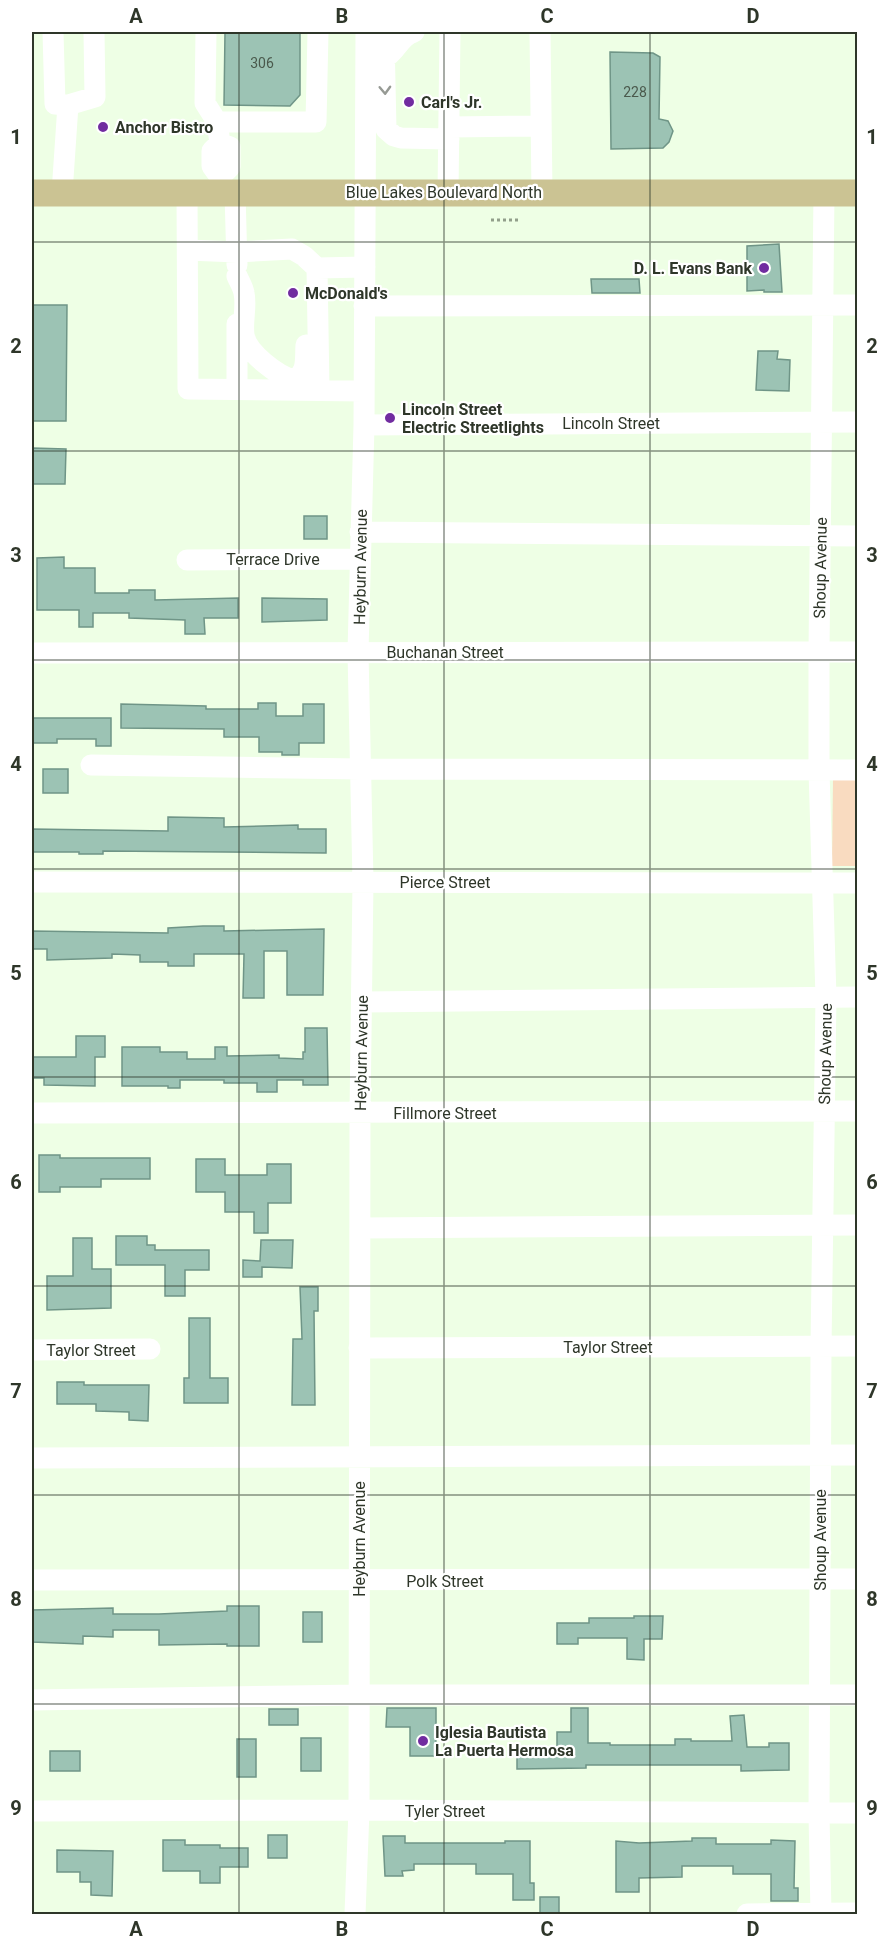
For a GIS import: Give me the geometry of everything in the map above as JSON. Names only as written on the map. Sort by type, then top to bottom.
[{"type":"main road","name":"Blue Lakes Boulevard North","points":[[32,193],[187,193],[225,188],[448,193],[858,193]]},
{"type":"street","points":[[53,32],[55,104],[68,105],[95,97],[94,32]]},
{"type":"street","points":[[206,32],[205,103],[218,132],[212,151],[212,166],[225,188],[237,252],[237,389]]},
{"type":"street","points":[[218,132],[316,122],[318,32]]},
{"type":"street","name":"Heyburn Avenue","points":[[355,1914],[359,1810],[360,1113],[363,1002],[358,652],[364,425],[366,32]]},
{"type":"street","points":[[386,32],[384,38],[386,129],[389,132],[401,138],[540,126]]},
{"type":"street","points":[[384,58],[392,53],[404,36],[414,32]]},
{"type":"street","points":[[448,193],[450,32]]},
{"type":"street","points":[[540,32],[542,193]]},
{"type":"street","points":[[62,193],[68,105]]},
{"type":"street","points":[[187,193],[188,388],[364,391]]},
{"type":"street","name":"Shoup Avenue","points":[[821,1913],[819,1814],[820,1347],[826,997],[819,771],[819,651],[824,193]]},
{"type":"street","points":[[188,250],[237,252],[292,249],[304,255],[317,278],[319,390]]},
{"type":"street","points":[[317,278],[364,267]]},
{"type":"street","points":[[237,276],[244,292],[244,337],[258,357],[283,377],[294,380],[304,371],[308,306],[317,278]]},
{"type":"street","points":[[364,306],[858,305]]},
{"type":"street","name":"Lincoln Street","points":[[364,425],[858,422]]},
{"type":"street","points":[[360,532],[858,536]]},
{"type":"street","name":"Terrace Drive","points":[[187,560],[359,559]]},
{"type":"street","name":"Buchanan Street","points":[[32,653],[858,652]]},
{"type":"street","points":[[91,765],[361,769],[858,770]]},
{"type":"street","name":"Pierce Street","points":[[32,882],[858,883]]},
{"type":"street","points":[[363,1002],[858,997]]},
{"type":"street","name":"Fillmore Street","points":[[32,1113],[858,1111]]},
{"type":"street","points":[[360,1228],[858,1225]]},
{"type":"street","name":"Taylor Street","points":[[359,1348],[858,1346]]},
{"type":"street","name":"Taylor Street","points":[[32,1350],[150,1349]]},
{"type":"street","points":[[32,1458],[858,1455]]},
{"type":"street","name":"Polk Street","points":[[32,1580],[858,1579]]},
{"type":"street","points":[[32,1700],[358,1695],[858,1695]]},
{"type":"street","name":"Tyler Street","points":[[32,1811],[858,1813]]},
{"type":"street","points":[[747,1914],[858,1913]]},
{"type":"path","points":[[491,220],[521,220]]},
{"type":"shaded area","points":[[833,779],[857,779],[857,866],[832,866]]},
{"type":"building","points":[[225,32],[300,32],[300,95],[290,106],[224,105]]},
{"type":"building","points":[[610,52],[653,53],[660,57],[659,119],[668,121],[673,131],[669,142],[663,148],[611,149]]},
{"type":"building","name":"D. L. Evans Bank","points":[[779,244],[782,292],[747,291],[747,246]]},
{"type":"building","points":[[591,279],[639,279],[640,293],[592,293]]},
{"type":"building","points":[[32,305],[67,305],[66,421],[32,421]]},
{"type":"building","points":[[758,351],[778,351],[777,359],[790,360],[789,391],[756,390]]},
{"type":"building","points":[[32,448],[66,449],[65,484],[32,484]]},
{"type":"building","points":[[304,516],[327,516],[327,539],[304,539]]},
{"type":"building","points":[[64,557],[64,568],[95,568],[95,593],[155,590],[155,600],[238,598],[238,618],[204,618],[205,634],[185,634],[185,620],[129,618],[129,613],[93,613],[93,627],[79,627],[79,610],[37,610],[37,558]]},
{"type":"building","points":[[262,598],[327,599],[327,620],[262,622]]},
{"type":"building","points":[[258,703],[276,703],[276,716],[303,716],[303,704],[324,704],[324,743],[299,743],[299,755],[282,755],[282,752],[259,752],[259,737],[224,737],[224,729],[121,728],[121,704],[206,706],[206,709],[258,709]]},
{"type":"building","points":[[32,718],[111,718],[111,746],[96,746],[96,739],[57,739],[57,743],[32,743]]},
{"type":"building","points":[[43,769],[68,769],[68,793],[43,793]]},
{"type":"building","points":[[168,817],[224,818],[224,827],[298,825],[298,829],[326,829],[326,853],[103,851],[103,854],[79,854],[79,852],[32,852],[32,829],[168,831]]},
{"type":"building","points":[[224,926],[224,931],[324,929],[323,995],[287,995],[287,951],[264,951],[264,998],[243,998],[244,954],[194,954],[194,966],[168,966],[168,962],[140,962],[140,955],[112,954],[112,958],[47,960],[47,949],[32,949],[32,931],[168,933],[168,928]]},
{"type":"building","points":[[305,1028],[327,1028],[328,1085],[303,1085],[303,1080],[277,1080],[277,1092],[257,1092],[257,1083],[224,1083],[224,1080],[180,1080],[180,1088],[122,1086],[122,1047],[160,1047],[160,1052],[187,1052],[187,1059],[215,1059],[215,1047],[227,1047],[227,1056],[279,1055],[279,1058],[303,1059]]},
{"type":"building","points":[[76,1036],[105,1036],[105,1057],[95,1057],[95,1086],[44,1085],[44,1078],[32,1078],[32,1057],[76,1057]]},
{"type":"building","points":[[39,1155],[60,1155],[60,1158],[150,1158],[150,1179],[101,1179],[101,1187],[60,1187],[60,1192],[39,1192]]},
{"type":"building","points":[[196,1159],[225,1159],[225,1175],[267,1175],[267,1164],[291,1164],[291,1203],[268,1203],[268,1233],[254,1233],[254,1212],[225,1212],[225,1192],[196,1192]]},
{"type":"building","points":[[116,1236],[147,1236],[147,1245],[155,1245],[155,1250],[209,1250],[209,1270],[185,1270],[185,1296],[165,1296],[165,1265],[116,1265]]},
{"type":"building","points":[[73,1238],[92,1238],[92,1269],[111,1269],[111,1308],[47,1310],[47,1276],[73,1276]]},
{"type":"building","points":[[261,1240],[293,1240],[292,1268],[262,1267],[262,1277],[243,1277],[243,1260],[260,1261]]},
{"type":"building","points":[[300,1287],[318,1287],[318,1311],[314,1311],[315,1405],[292,1405],[293,1339],[302,1339]]},
{"type":"building","points":[[189,1318],[210,1318],[210,1378],[228,1378],[228,1403],[184,1403],[184,1378],[189,1378]]},
{"type":"building","points":[[57,1382],[84,1382],[84,1385],[149,1385],[148,1421],[129,1420],[129,1412],[96,1411],[96,1404],[57,1404]]},
{"type":"building","points":[[227,1606],[259,1606],[259,1646],[159,1645],[159,1630],[113,1630],[113,1637],[83,1636],[83,1644],[32,1642],[32,1610],[113,1608],[113,1614],[159,1614],[227,1611]]},
{"type":"building","points":[[303,1612],[322,1612],[322,1642],[303,1642]]},
{"type":"building","points":[[634,1616],[663,1616],[662,1639],[644,1639],[644,1660],[627,1659],[627,1638],[578,1638],[578,1644],[557,1644],[557,1623],[589,1623],[589,1618],[634,1618]]},
{"type":"building","name":"Iglesia Bautista La Puerta Hermosa","points":[[387,1708],[436,1708],[436,1756],[410,1756],[410,1727],[386,1727]]},
{"type":"building","points":[[571,1708],[588,1708],[588,1743],[610,1743],[610,1745],[675,1745],[675,1739],[732,1741],[730,1716],[744,1715],[747,1747],[769,1747],[769,1743],[789,1743],[789,1770],[741,1771],[741,1765],[586,1765],[586,1768],[517,1769],[517,1750],[557,1750],[557,1732],[571,1732]]},
{"type":"building","points":[[269,1709],[298,1709],[298,1725],[269,1725]]},
{"type":"building","points":[[301,1738],[321,1738],[321,1771],[301,1771]]},
{"type":"building","points":[[237,1739],[256,1739],[256,1777],[237,1777]]},
{"type":"building","points":[[50,1751],[80,1751],[80,1771],[50,1771]]},
{"type":"building","points":[[268,1835],[287,1835],[287,1858],[268,1858]]},
{"type":"building","points":[[383,1836],[405,1836],[405,1843],[530,1841],[530,1883],[534,1883],[534,1900],[513,1900],[513,1874],[476,1874],[476,1864],[414,1864],[414,1870],[402,1871],[403,1876],[385,1876]]},
{"type":"building","points":[[692,1838],[716,1838],[716,1844],[771,1844],[771,1840],[795,1841],[794,1888],[798,1888],[798,1901],[771,1901],[771,1874],[733,1874],[733,1866],[682,1866],[682,1877],[639,1878],[639,1892],[616,1892],[616,1841],[639,1843],[692,1841]]},
{"type":"building","points":[[163,1840],[185,1840],[185,1845],[248,1848],[248,1867],[220,1867],[220,1883],[200,1883],[200,1871],[163,1871]]},
{"type":"building","points":[[57,1850],[113,1851],[112,1896],[91,1895],[91,1882],[80,1882],[80,1872],[57,1872]]},
{"type":"building","points":[[540,1897],[559,1897],[559,1913],[540,1913]]},
{"type":"place","name":"Carl's Jr.","points":[[409,102]]},
{"type":"place","name":"Anchor Bistro","points":[[103,127]]},
{"type":"place","name":"D. L. Evans Bank","points":[[764,268]]},
{"type":"place","name":"McDonald's","points":[[293,293]]},
{"type":"place","name":"Lincoln Street Electric Streetlights","points":[[390,418]]},
{"type":"place","name":"Iglesia Bautista La Puerta Hermosa","points":[[423,1741]]}]
